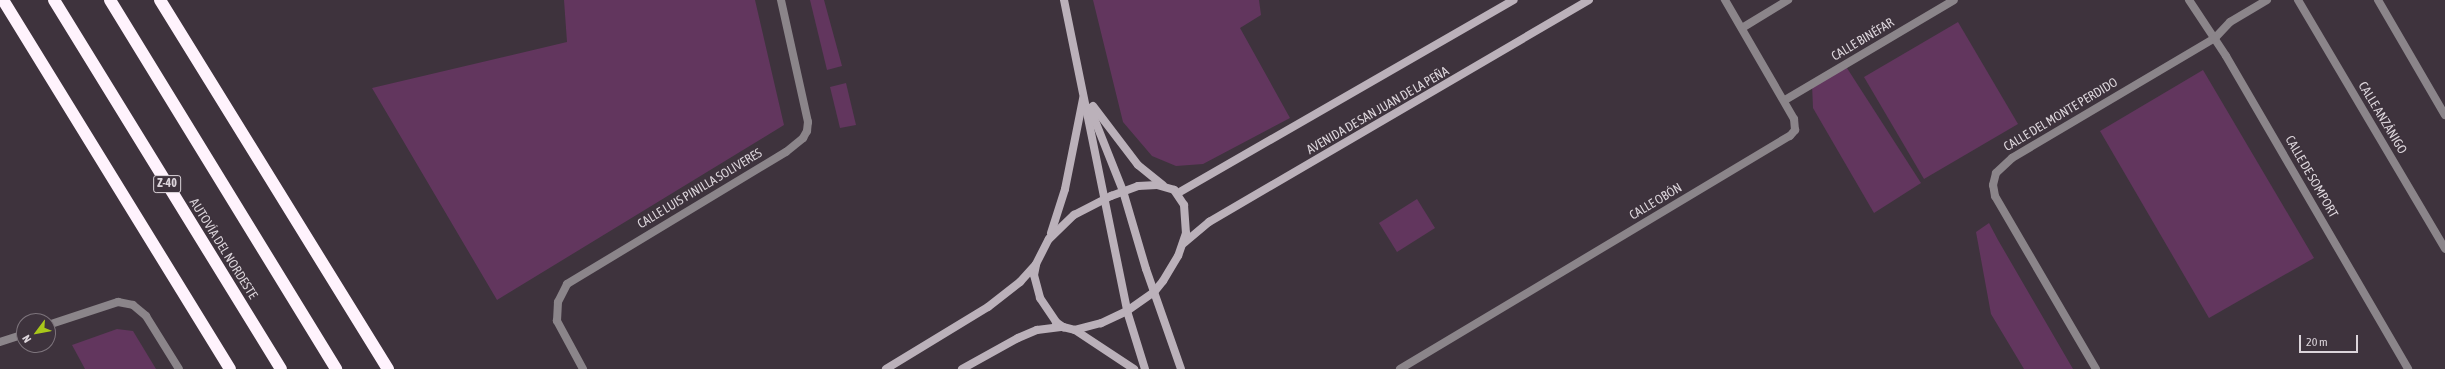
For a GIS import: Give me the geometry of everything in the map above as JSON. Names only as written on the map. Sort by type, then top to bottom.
[{"type":"highway","points":[[3,0],[230,369]]},
{"type":"highway","name":"AUTOVÍA DEL NORDESTE","points":[[54,0],[281,369]]},
{"type":"highway","points":[[110,0],[336,369]]},
{"type":"highway","points":[[160,0],[388,369]]},
{"type":"main road","points":[[1064,0],[1084,94],[1102,200],[1127,311],[1145,369]]},
{"type":"main road","points":[[1084,94],[1138,165],[1164,185],[1178,193],[1513,0]]},
{"type":"main road","name":"AVENIDA DE SAN JUAN DE LA PEÑA","points":[[1183,245],[1209,222],[1589,0]]},
{"type":"main road","points":[[1084,94],[1123,191],[1154,292],[1181,369]]},
{"type":"main road","points":[[886,369],[988,307],[1020,282],[1036,264],[1049,239],[1065,189],[1084,94]]},
{"type":"main road","points":[[1049,239],[1064,222],[1102,200],[1123,191],[1149,184],[1164,185]]},
{"type":"main road","name":"AVENIDA DE SAN JUAN DE LA PEÑA","points":[[1075,330],[1101,323],[1127,311],[1154,292],[1170,271],[1183,245],[1187,224],[1184,205],[1178,193]]},
{"type":"main road","points":[[1036,264],[1034,275],[1040,298],[1050,315],[1063,327]]},
{"type":"main road","points":[[962,369],[1018,338],[1037,330],[1063,327],[1075,330],[1134,369]]},
{"type":"street","name":"CALLE LUIS PINILLA SOLIVERES","points":[[583,369],[557,321],[558,302],[567,284],[786,152],[803,138],[808,131],[808,122],[781,0]]},
{"type":"street","name":"CALLE OBÓN","points":[[1400,369],[1790,136],[1796,124],[1785,100],[1725,0]]},
{"type":"street","points":[[1742,28],[1788,0]]},
{"type":"street","name":"CALLE BINÉFAR","points":[[1785,100],[1954,0]]},
{"type":"street","name":"CALLE DE SOMPORT","points":[[2189,0],[2215,38],[2408,369]]},
{"type":"street","name":"CALLE DEL MONTE PERDIDO","points":[[2096,369],[1996,196],[1994,185],[1996,173],[2012,158],[2215,38],[2230,22],[2267,0]]},
{"type":"street","name":"CALLE ANZÁNIGO","points":[[2298,0],[2445,249]]},
{"type":"street","points":[[2378,0],[2445,115]]},
{"type":"street","points":[[56,323],[118,302],[133,305],[146,316],[179,369]]},
{"type":"street","points":[[0,342],[16,337]]},
{"type":"shaded area","points":[[564,0],[755,0],[784,125],[497,300],[372,88],[567,42]]},
{"type":"shaded area","points":[[810,0],[824,0],[842,66],[827,70]]},
{"type":"shaded area","points":[[1093,0],[1259,0],[1261,15],[1240,28],[1290,118],[1203,164],[1176,166],[1152,156],[1123,122]]},
{"type":"shaded area","points":[[1958,22],[2018,124],[1924,179],[1864,77]]},
{"type":"shaded area","points":[[1845,65],[1921,183],[1874,213],[1813,108],[1812,84]]},
{"type":"shaded area","points":[[2203,70],[2314,258],[2209,318],[2100,131]]},
{"type":"shaded area","points":[[846,83],[856,125],[840,128],[830,87]]},
{"type":"shaded area","points":[[1417,199],[1435,228],[1397,252],[1379,223]]},
{"type":"shaded area","points":[[1989,223],[2073,369],[2024,369],[1991,314],[1976,232]]},
{"type":"shaded area","points":[[117,329],[133,331],[156,369],[85,369],[72,345]]}]
